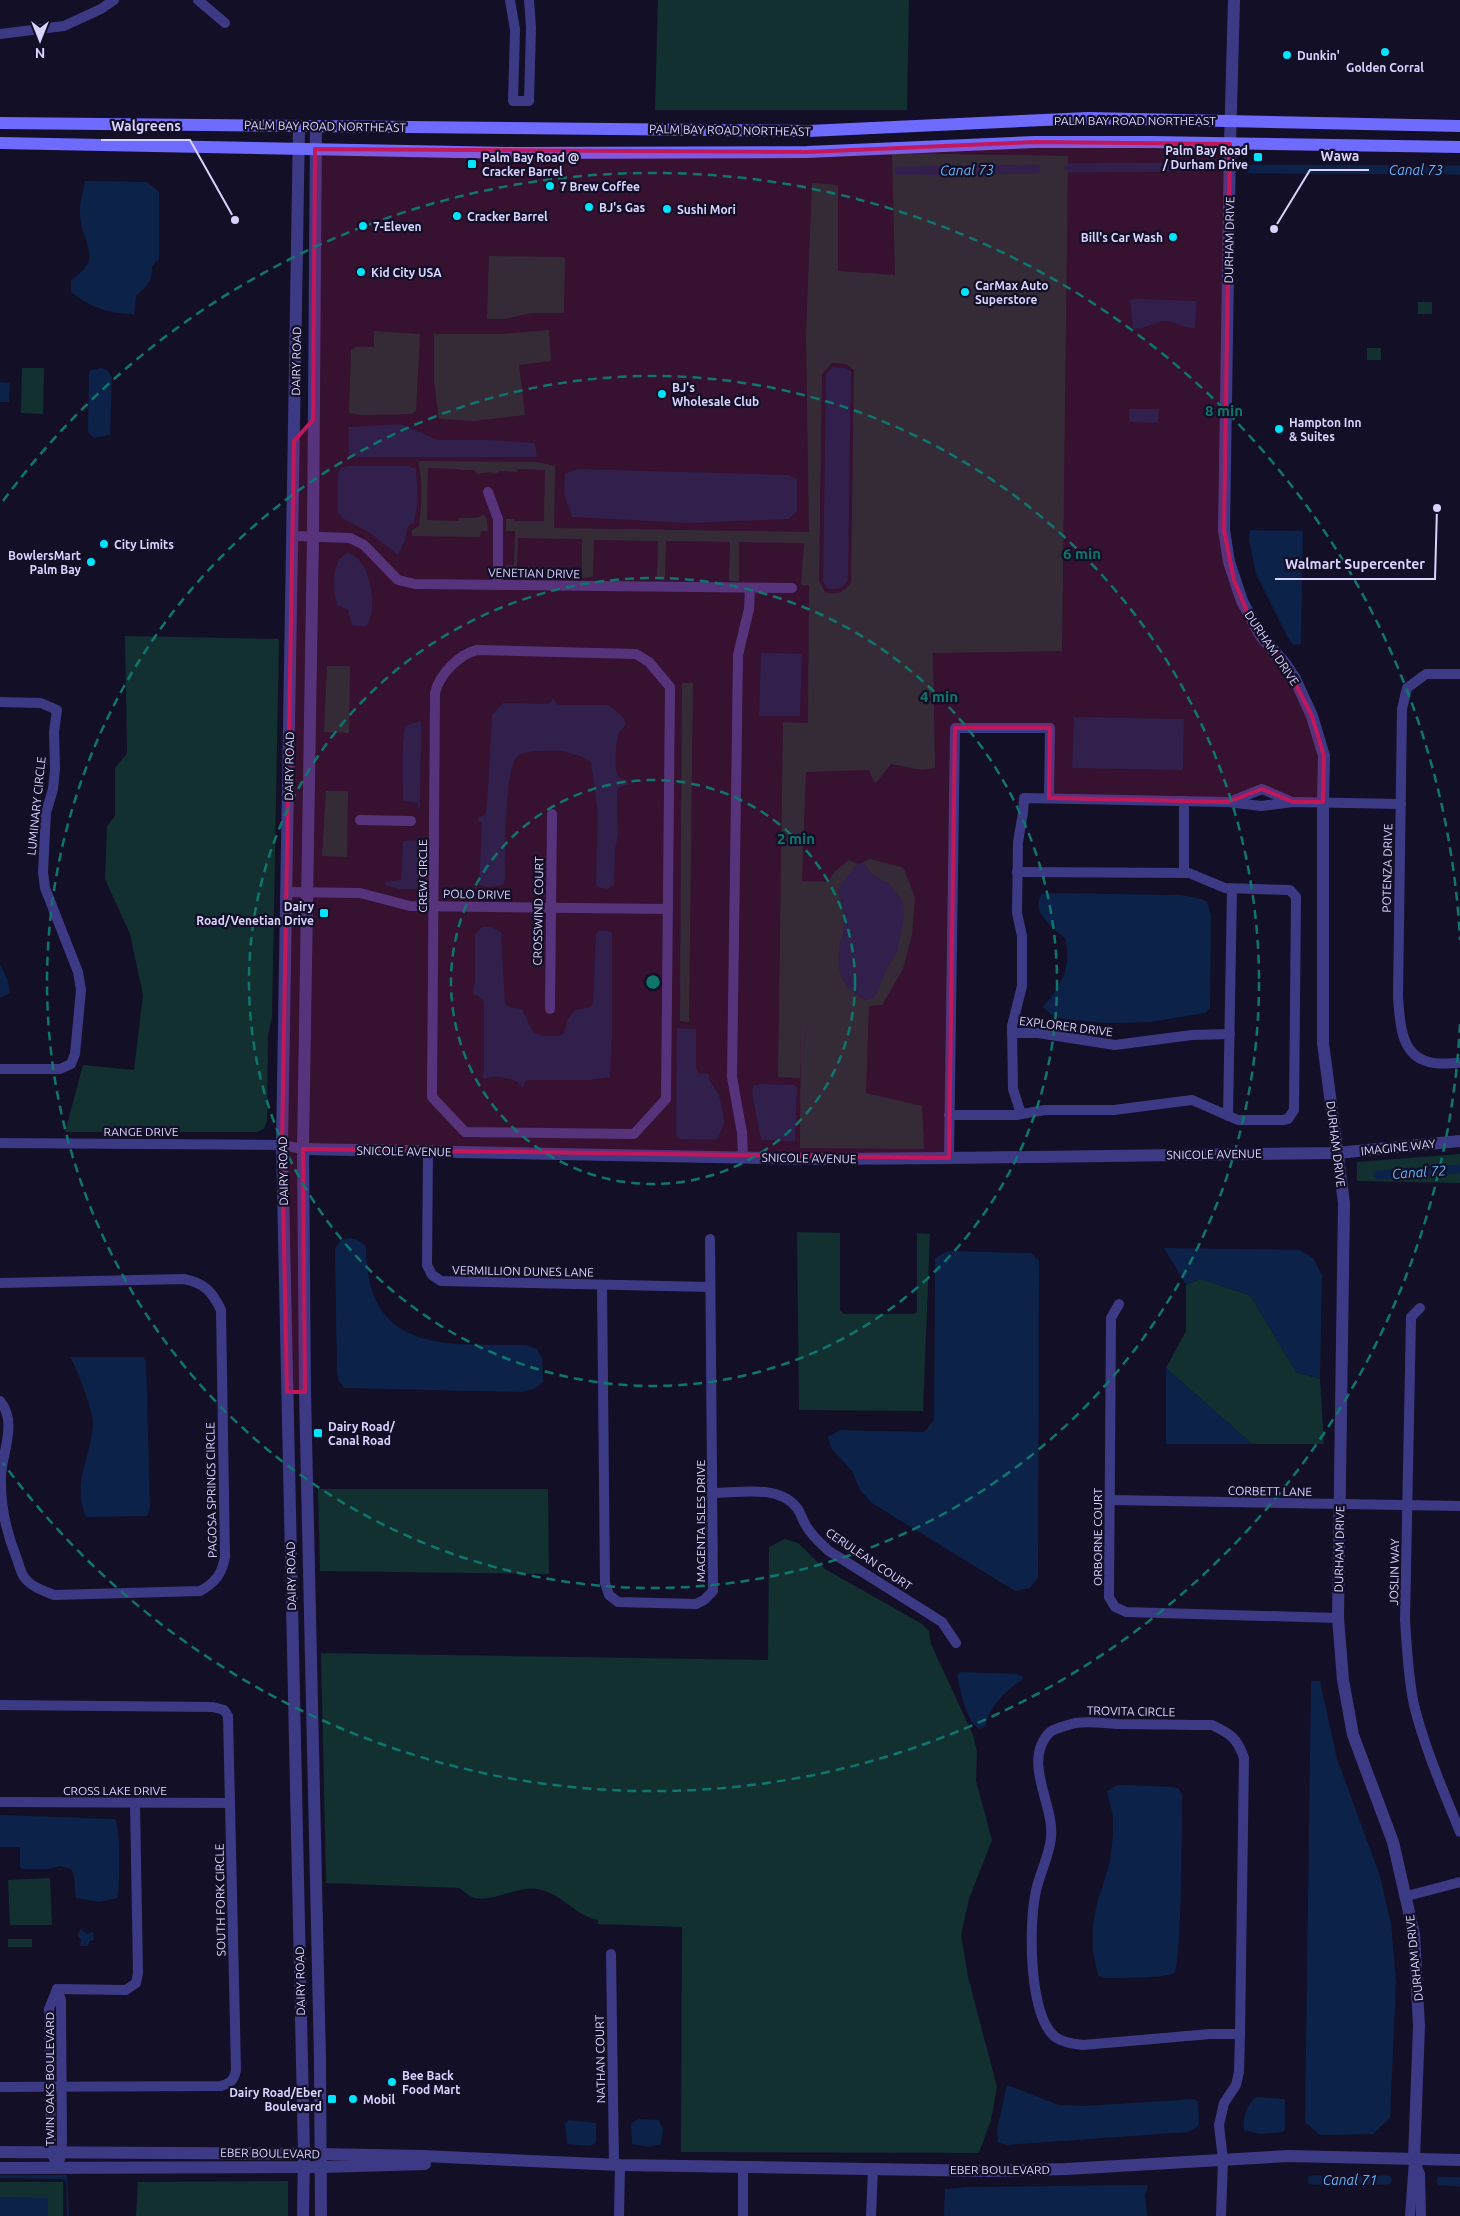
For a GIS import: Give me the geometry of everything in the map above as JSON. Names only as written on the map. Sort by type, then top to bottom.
[{"type":"main road","name":"PALM BAY ROAD NORTHEAST","points":[[0,124],[808,131],[1088,118],[1460,126]]},
{"type":"main road","points":[[807,152],[808,131]]},
{"type":"main road","name":"PALM BAY ROAD NORTHEAST","points":[[0,143],[516,153],[807,152],[1034,142],[1460,147]]},
{"type":"street","points":[[0,34],[64,26],[101,9],[114,0]]},
{"type":"street","points":[[198,0],[226,23]]},
{"type":"street","points":[[510,0],[515,30],[513,100],[529,101],[531,27],[529,0]]},
{"type":"street","name":"DURHAM DRIVE","points":[[1234,0],[1230,144],[1225,538],[1234,580],[1251,620],[1269,647],[1286,665],[1295,679],[1312,716],[1324,756],[1322,802],[1323,1044],[1344,1203],[1338,1618],[1343,1680],[1353,1735],[1393,1842],[1407,1896],[1414,1934],[1419,2026],[1414,2159]]},
{"type":"street","name":"DAIRY ROAD","points":[[299,126],[282,1145],[304,2154],[303,2216]]},
{"type":"street","name":"DAIRY ROAD","points":[[316,126],[303,1148],[305,1392],[312,1651],[322,2167],[321,2216]]},
{"type":"street","points":[[295,420],[313,398]]},
{"type":"street","points":[[294,440],[313,420]]},
{"type":"street","points":[[488,492],[498,518],[498,585]]},
{"type":"street","name":"VENETIAN DRIVE","points":[[293,536],[350,538],[364,545],[398,580],[415,584],[792,588]]},
{"type":"street","points":[[743,1158],[732,1077],[738,655],[749,609],[750,588]]},
{"type":"street","name":"CREW CIRCLE","points":[[477,650],[636,654],[649,662],[668,682],[671,696],[668,909],[666,1099],[634,1134],[465,1132],[432,1097],[435,906],[435,693],[442,676],[454,664],[470,652],[477,650]]},
{"type":"street","name":"POTENZA DRIVE","points":[[1460,674],[1426,674],[1407,688],[1402,709],[1398,999],[1404,1040],[1412,1055],[1429,1062],[1460,1063]]},
{"type":"street","name":"LUMINARY CIRCLE","points":[[0,702],[41,703],[57,710],[54,732],[55,770],[53,789],[46,813],[43,872],[45,888],[78,972],[81,990],[75,1054],[71,1064],[60,1069],[0,1069]]},
{"type":"street","points":[[948,1158],[955,728],[1050,728],[1049,798],[1228,802],[1261,806],[1293,802],[1401,804]]},
{"type":"street","points":[[1228,802],[1262,790],[1293,802]]},
{"type":"street","name":"EXPLORER DRIVE","points":[[1049,798],[1024,798],[1018,842],[1017,872],[1017,912],[1022,936],[1022,986],[1012,1033],[1038,1033],[1115,1045],[1192,1035],[1230,1034]]},
{"type":"street","points":[[1184,801],[1184,873]]},
{"type":"street","name":"CROSSWIND COURT","points":[[550,1009],[552,814]]},
{"type":"street","points":[[360,820],[411,821]]},
{"type":"street","points":[[949,1115],[1021,1114],[1045,1110],[1114,1110],[1192,1100],[1238,1120],[1283,1120],[1288,1119],[1294,1110],[1296,897],[1290,890],[1225,888],[1189,873],[1017,872]]},
{"type":"street","points":[[1228,1116],[1232,889]]},
{"type":"street","name":"POLO DRIVE","points":[[286,892],[360,893],[410,906],[668,909]]},
{"type":"street","points":[[1012,1033],[1013,1089],[1021,1114]]},
{"type":"street","name":"IMAGINE WAY","points":[[1337,1153],[1460,1141]]},
{"type":"street","name":"RANGE DRIVE","points":[[0,1143],[282,1145]]},
{"type":"street","name":"SNICOLE AVENUE","points":[[282,1145],[303,1148],[743,1158],[948,1158],[1337,1153]]},
{"type":"street","name":"VERMILLION DUNES LANE","points":[[428,1151],[427,1265],[432,1274],[441,1281],[710,1287]]},
{"type":"street","name":"MAGENTA ISLES DRIVE","points":[[602,1285],[605,1583],[609,1595],[618,1602],[696,1604],[704,1600],[712,1591],[713,1493],[710,1239]]},
{"type":"street","name":"PAGOSA SPRINGS CIRCLE","points":[[0,1283],[184,1279],[198,1282],[206,1287],[215,1297],[221,1310],[226,1558],[223,1572],[211,1585],[200,1591],[54,1594],[39,1590],[24,1577],[8,1536],[3,1513],[1,1477],[9,1428],[7,1417],[0,1402]]},
{"type":"street","name":"ORBORNE COURT","points":[[1119,1304],[1111,1318],[1109,1597],[1114,1607],[1126,1612],[1338,1618]]},
{"type":"street","name":"JOSLIN WAY","points":[[1420,1308],[1411,1317],[1405,1620],[1408,1661],[1414,1704],[1436,1775],[1460,1832]]},
{"type":"street","points":[[287,1392],[305,1392]]},
{"type":"street","name":"CERULEAN COURT","points":[[713,1493],[772,1492],[785,1498],[797,1508],[814,1538],[829,1551],[942,1622],[956,1643]]},
{"type":"street","name":"CORBETT LANE","points":[[1110,1500],[1460,1506]]},
{"type":"street","points":[[292,1651],[312,1651]]},
{"type":"street","name":"SOUTH FORK CIRCLE","points":[[0,1705],[213,1706],[224,1710],[228,1716],[236,2070],[234,2079],[228,2084],[221,2086],[0,2087]]},
{"type":"street","name":"TROVITA CIRCLE","points":[[1221,2216],[1223,2160],[1219,2125],[1224,2103],[1236,2085],[1239,2072],[1240,2034],[1244,1758],[1239,1744],[1229,1733],[1212,1725],[1076,1723],[1052,1731],[1044,1741],[1039,1754],[1038,1766],[1052,1827],[1051,1839],[1035,1894],[1030,1924],[1030,1949],[1034,1981],[1044,2021],[1054,2036],[1082,2045],[1210,2034],[1240,2034]]},
{"type":"street","name":"CROSS LAKE DRIVE","points":[[0,1802],[230,1803]]},
{"type":"street","points":[[56,1988],[126,1990],[136,1983],[138,1973],[135,1803]]},
{"type":"street","points":[[1407,1896],[1460,1882]]},
{"type":"street","name":"NATHAN COURT","points":[[611,1954],[619,2216]]},
{"type":"street","name":"TWIN OAKS BOULEVARD","points":[[56,1988],[49,2008],[50,2087],[58,2168]]},
{"type":"street","name":"TWIN OAKS BOULEVARD","points":[[56,1988],[61,2000],[62,2088],[56,2152]]},
{"type":"street","name":"EBER BOULEVARD","points":[[0,2152],[321,2154],[423,2156],[617,2165],[989,2171],[1066,2169],[1289,2156],[1460,2160]]},
{"type":"street","points":[[1410,2216],[1410,2182],[1414,2159]]},
{"type":"street","points":[[1414,2159],[1420,2174],[1421,2216]]},
{"type":"street","name":"EBER BOULEVARD","points":[[0,2168],[322,2167],[540,2162]]},
{"type":"street","points":[[743,2167],[743,2216]]},
{"type":"street","points":[[871,2216],[873,2169]]},
{"type":"highlighted area","points":[[1035,142],[1230,144],[1224,530],[1234,580],[1251,621],[1286,665],[1312,716],[1324,756],[1323,802],[1293,802],[1262,789],[1228,802],[1049,798],[1050,728],[955,728],[949,1158],[303,1149],[305,1392],[287,1392],[282,1145],[294,441],[313,420],[315,149],[807,152]]},
{"type":"green space","points":[[658,0],[909,0],[907,110],[655,110]]},
{"type":"green space","points":[[892,153],[1068,156],[1062,651],[933,653],[935,768],[922,770],[891,764],[875,784],[869,770],[806,772],[802,881],[828,882],[835,871],[849,860],[858,864],[838,889],[843,908],[844,923],[839,962],[845,983],[865,1000],[874,997],[890,962],[897,952],[890,885],[871,874],[863,862],[870,859],[904,869],[915,898],[912,935],[903,969],[882,1005],[869,1006],[866,1093],[922,1106],[924,1149],[800,1148],[801,1012],[800,1078],[778,1077],[783,722],[808,723],[809,585],[801,585],[804,543],[739,542],[739,581],[729,581],[730,542],[666,541],[665,579],[657,579],[658,541],[594,540],[593,577],[582,578],[582,539],[518,538],[517,565],[519,577],[514,577],[506,568],[506,565],[514,565],[515,531],[506,531],[506,519],[514,519],[515,521],[544,521],[545,470],[518,469],[517,472],[500,471],[495,474],[488,472],[478,474],[474,470],[428,468],[427,520],[459,521],[459,518],[475,518],[484,515],[487,520],[488,531],[481,531],[480,537],[412,536],[412,530],[419,526],[421,509],[418,461],[537,462],[555,466],[554,528],[809,532],[806,334],[812,183],[838,185],[838,271],[895,275]],"holes":[[[832,363],[846,364],[854,370],[851,582],[843,591],[834,594],[825,592],[819,581],[822,374]]]},
{"type":"green space","points":[[489,256],[565,257],[564,313],[531,313],[505,319],[487,319]]},
{"type":"green space","points":[[1418,302],[1432,302],[1432,314],[1418,314]]},
{"type":"green space","points":[[549,330],[551,361],[519,365],[525,415],[474,421],[439,419],[434,381],[434,334],[503,334]]},
{"type":"green space","points":[[374,331],[420,334],[416,411],[411,414],[361,415],[349,413],[351,350],[356,347],[374,347]]},
{"type":"green space","points":[[1367,348],[1381,348],[1381,360],[1367,360]]},
{"type":"green space","points":[[22,368],[44,368],[43,414],[21,413]]},
{"type":"green space","points":[[125,636],[279,639],[272,1017],[268,1035],[267,1120],[264,1129],[257,1132],[65,1132],[83,1065],[134,1070],[143,995],[130,934],[105,879],[107,826],[115,816],[115,768],[127,753]]},
{"type":"green space","points":[[327,666],[350,666],[349,733],[324,732]]},
{"type":"green space","points":[[682,683],[693,683],[689,1022],[680,1021]]},
{"type":"green space","points":[[326,791],[348,791],[347,857],[322,856]]},
{"type":"green space","points":[[1460,1154],[1460,1183],[1357,1181],[1357,1162]]},
{"type":"green space","points":[[797,1232],[840,1233],[840,1310],[844,1314],[914,1314],[917,1312],[917,1233],[930,1234],[923,1411],[799,1410]]},
{"type":"green space","points":[[1200,1279],[1250,1295],[1296,1372],[1320,1379],[1324,1444],[1252,1444],[1166,1368],[1186,1331],[1186,1285]]},
{"type":"green space","points":[[318,1489],[548,1489],[549,1574],[320,1571]]},
{"type":"green space","points":[[785,1539],[798,1543],[825,1569],[922,1624],[929,1631],[931,1644],[973,1735],[977,1751],[976,1781],[992,1840],[969,1899],[961,1935],[968,1977],[997,2087],[991,2120],[979,2153],[681,2152],[682,1927],[597,1924],[598,1920],[582,1914],[554,1895],[537,1889],[520,1890],[479,1899],[470,1896],[459,1888],[326,1883],[321,1653],[768,1660],[769,1547]]},
{"type":"green space","points":[[50,1878],[52,1925],[10,1925],[8,1880]]},
{"type":"green space","points":[[8,1939],[32,1939],[32,1947],[8,1947]]},
{"type":"green space","points":[[288,2181],[288,2216],[136,2216],[138,2182]]},
{"type":"green space","points":[[0,2182],[63,2182],[63,2216],[0,2216]]},
{"type":"water","points":[[85,181],[147,182],[159,192],[159,259],[152,266],[152,275],[148,283],[136,296],[134,314],[101,309],[71,292],[71,280],[81,272],[87,264],[89,257],[89,250],[80,216]]},
{"type":"water","points":[[1130,300],[1197,302],[1195,328],[1188,328],[1164,321],[1133,329]]},
{"type":"water","points":[[832,367],[845,368],[851,371],[848,580],[842,587],[828,589],[823,581],[826,374]]},
{"type":"water","points":[[101,368],[107,370],[112,377],[110,435],[94,438],[88,432],[89,371]]},
{"type":"water","points":[[0,382],[10,383],[9,402],[0,402]]},
{"type":"water","points":[[1129,409],[1159,409],[1158,423],[1129,422]]},
{"type":"water","points":[[401,424],[438,440],[489,440],[535,443],[537,457],[349,457],[349,427]]},
{"type":"water","points":[[348,466],[409,466],[416,469],[418,500],[414,523],[408,526],[405,540],[398,555],[370,533],[342,518],[338,512],[338,474],[341,468]]},
{"type":"water","points":[[577,469],[788,475],[797,479],[797,511],[789,519],[689,523],[572,517],[564,494],[565,474]]},
{"type":"water","points":[[1250,530],[1303,531],[1301,644],[1293,645],[1287,636],[1256,574],[1249,540]]},
{"type":"water","points":[[348,553],[356,557],[363,565],[371,588],[372,612],[369,621],[364,627],[352,625],[348,610],[337,605],[334,591],[334,576],[338,562]]},
{"type":"water","points":[[761,653],[802,654],[800,716],[759,716]]},
{"type":"water","points":[[553,697],[556,704],[560,705],[608,705],[625,722],[625,726],[618,735],[616,762],[618,776],[628,781],[628,785],[619,787],[617,793],[618,835],[615,850],[614,885],[607,889],[596,885],[598,813],[591,762],[569,753],[534,751],[518,756],[513,764],[506,814],[505,880],[503,885],[490,887],[479,885],[482,823],[478,821],[479,817],[485,815],[487,806],[492,715],[503,703],[547,704],[551,702]]},
{"type":"water","points":[[1074,717],[1184,719],[1183,770],[1072,768]]},
{"type":"water","points":[[421,721],[420,807],[418,808],[418,803],[403,801],[403,749],[406,726]]},
{"type":"water","points":[[418,836],[420,837],[419,889],[399,889],[385,885],[385,882],[401,880],[403,841],[416,840]]},
{"type":"water","points":[[863,862],[871,874],[890,885],[903,901],[904,917],[897,952],[890,962],[874,998],[865,1000],[845,983],[839,962],[844,923],[843,908],[838,889],[856,865]]},
{"type":"water","points":[[1042,894],[1181,895],[1202,899],[1207,902],[1211,915],[1210,1008],[1205,1013],[1150,1022],[1106,1023],[1063,1019],[1052,1015],[1043,1007],[1064,975],[1067,948],[1065,938],[1044,919],[1038,907]]},
{"type":"water","points":[[482,927],[491,927],[501,932],[505,1003],[509,1007],[522,1009],[533,1032],[543,1036],[559,1036],[564,1033],[568,1019],[575,1010],[590,1007],[593,1003],[596,935],[598,931],[606,930],[612,933],[610,1077],[589,1080],[530,1080],[526,1081],[522,1088],[518,1082],[506,1078],[493,1077],[485,1079],[482,1077],[484,1070],[484,1006],[483,999],[473,994],[475,980],[475,934]]},
{"type":"water","points":[[0,964],[8,981],[10,993],[0,998]]},
{"type":"water","points":[[677,1028],[696,1029],[696,1068],[698,1073],[709,1074],[709,1080],[719,1095],[724,1123],[716,1140],[679,1139],[676,1135]]},
{"type":"water","points":[[760,1084],[794,1085],[797,1087],[795,1141],[761,1140],[752,1093],[753,1086]]},
{"type":"water","points":[[350,1238],[358,1240],[366,1246],[370,1282],[380,1307],[396,1325],[416,1336],[440,1342],[526,1345],[537,1349],[542,1358],[543,1382],[534,1389],[521,1392],[344,1388],[339,1381],[337,1372],[335,1249],[341,1240]]},
{"type":"water","points":[[1164,1248],[1300,1250],[1313,1258],[1322,1275],[1320,1379],[1296,1372],[1250,1295],[1200,1279],[1186,1285]]},
{"type":"water","points":[[948,1251],[1031,1253],[1039,1261],[1038,1578],[1030,1588],[1015,1591],[872,1503],[860,1490],[852,1471],[832,1449],[828,1437],[840,1430],[924,1432],[934,1420],[935,1258]]},
{"type":"water","points":[[70,1357],[143,1357],[146,1361],[150,1508],[147,1516],[86,1517],[82,1504],[81,1481],[92,1435],[93,1418]]},
{"type":"water","points":[[1166,1368],[1252,1444],[1166,1444]]},
{"type":"water","points":[[960,1672],[1017,1674],[1022,1676],[1023,1679],[1000,1699],[991,1712],[986,1726],[980,1729],[971,1720],[964,1705],[957,1676]]},
{"type":"water","points":[[1311,1681],[1320,1681],[1337,1759],[1379,1873],[1391,1923],[1396,1982],[1390,2118],[1373,2134],[1320,2135],[1305,2122]]},
{"type":"water","points":[[1118,1785],[1174,1787],[1179,1789],[1182,1796],[1179,1946],[1177,1965],[1174,1973],[1169,1975],[1103,1978],[1098,1975],[1093,1952],[1093,1924],[1097,1903],[1110,1862],[1113,1835],[1113,1816],[1107,1791]]},
{"type":"water","points":[[0,1815],[115,1819],[119,1845],[117,1898],[99,1902],[76,1898],[71,1869],[60,1866],[49,1869],[23,1869],[20,1867],[20,1847],[0,1847]]},
{"type":"water","points":[[81,1929],[87,1934],[93,1932],[94,1940],[89,1942],[88,1946],[80,1946],[81,1940],[77,1935]]},
{"type":"water","points":[[1007,2085],[1059,2105],[1085,2106],[1194,2099],[1198,2102],[1199,2124],[1195,2129],[1188,2132],[1007,2145],[998,2142],[997,2129]]},
{"type":"water","points":[[1256,2097],[1285,2099],[1285,2129],[1283,2132],[1260,2134],[1244,2130],[1246,2112],[1250,2103]]},
{"type":"water","points":[[639,2119],[659,2120],[663,2129],[661,2144],[648,2147],[632,2144],[631,2123]]},
{"type":"water","points":[[569,2120],[596,2123],[596,2143],[590,2146],[567,2144],[565,2124]]},
{"type":"water","points":[[0,2175],[67,2175],[69,2216],[67,2216],[66,2182],[64,2179],[0,2178]]},
{"type":"water","points":[[1148,2186],[1145,2195],[1147,2216],[944,2216],[945,2189],[969,2187]]},
{"type":"water","points":[[0,2197],[48,2198],[48,2216],[0,2216]]},
{"type":"waterway","name":"Canal 73","points":[[1069,168],[1204,167]]},
{"type":"waterway","name":"Canal 73","points":[[899,171],[1036,169]]},
{"type":"waterway","name":"Canal 73","points":[[1251,169],[1460,170]]},
{"type":"waterway","name":"Canal 72","points":[[1378,1175],[1460,1169]]},
{"type":"waterway","name":"Canal 71","points":[[1312,2180],[1387,2180]]},
{"type":"waterway","name":"Canal 71","points":[[1441,2181],[1460,2182]]},
{"type":"place","name":"Golden Corral","points":[[1385,52]]},
{"type":"place","name":"Dunkin'","points":[[1287,55]]},
{"type":"place","name":"Palm Bay Road / Durham Drive","points":[[1258,157]]},
{"type":"place","name":"Palm Bay Road @ Cracker Barrel","points":[[472,164]]},
{"type":"place","name":"7 Brew Coffee","points":[[550,186]]},
{"type":"place","name":"BJ's Gas","points":[[589,207]]},
{"type":"place","name":"Sushi Mori","points":[[667,209]]},
{"type":"place","name":"Cracker Barrel","points":[[457,216]]},
{"type":"place","name":"Walgreens","points":[[235,220]]},
{"type":"place","name":"7-Eleven","points":[[363,226]]},
{"type":"place","name":"Wawa","points":[[1274,229]]},
{"type":"place","name":"Bill's Car Wash","points":[[1173,237]]},
{"type":"place","name":"Kid City USA","points":[[361,272]]},
{"type":"place","name":"CarMax Auto Superstore","points":[[965,292]]},
{"type":"place","name":"BJ's Wholesale Club","points":[[662,394]]},
{"type":"place","name":"Hampton Inn & Suites","points":[[1279,429]]},
{"type":"place","name":"Walmart Supercenter","points":[[1437,508]]},
{"type":"place","name":"City Limits","points":[[104,544]]},
{"type":"place","name":"BowlersMart Palm Bay","points":[[91,562]]},
{"type":"place","name":"Dairy Road/Venetian Drive","points":[[324,913]]},
{"type":"place","name":"Dairy Road/ Canal Road","points":[[318,1433]]},
{"type":"place","name":"Bee Back Food Mart","points":[[392,2082]]},
{"type":"place","name":"Dairy Road/Eber Boulevard","points":[[332,2099]]},
{"type":"place","name":"Mobil","points":[[353,2099]]}]
